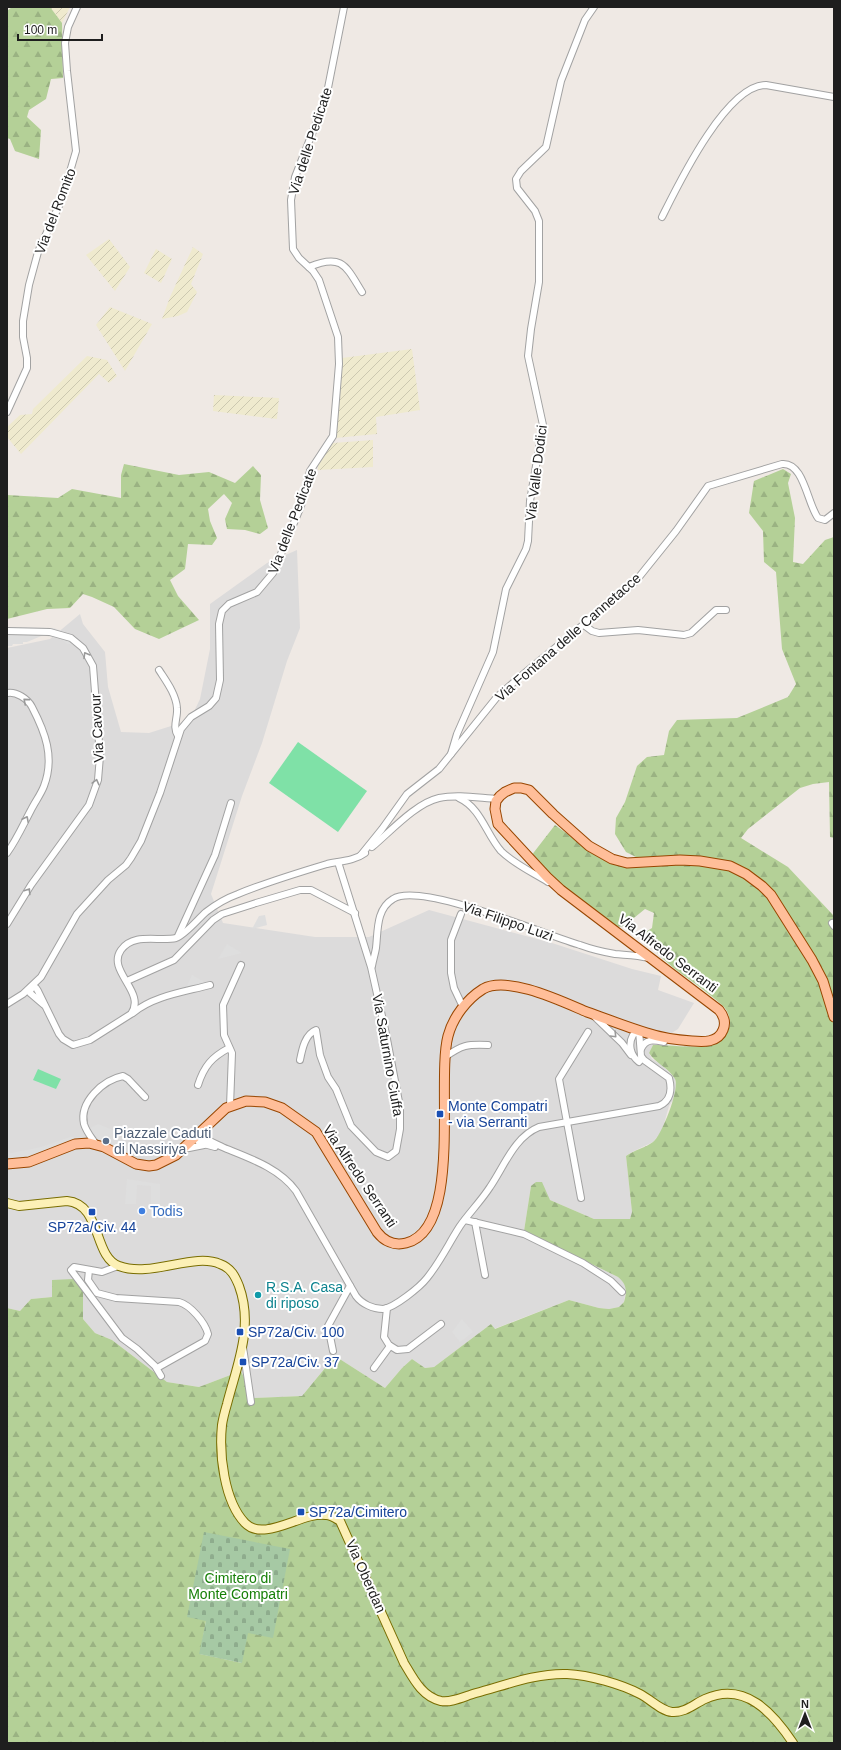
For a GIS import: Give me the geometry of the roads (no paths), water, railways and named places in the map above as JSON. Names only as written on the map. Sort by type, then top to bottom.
[{"type":"main road","points":[[498,799],[504,792],[511,789],[519,787],[528,789],[589,846],[606,856],[627,862],[686,860],[738,869],[753,879],[771,895],[822,978],[834,1017]]},
{"type":"main road","name":"Via Alfredo Serranti","points":[[95,1143],[126,1160],[143,1166],[156,1165],[176,1155],[219,1113],[230,1106],[246,1101],[265,1102],[282,1108],[316,1132],[377,1232],[386,1240],[395,1244],[406,1243],[415,1239],[426,1230],[440,1195],[443,1157],[445,1057],[450,1031],[469,999],[483,989],[503,985],[518,987],[564,1002],[587,1012],[639,1030],[663,1037],[696,1041],[712,1041],[719,1036],[724,1027],[722,1015],[718,1009],[561,890],[500,826],[495,811],[498,799]]},
{"type":"main road","points":[[7,1164],[29,1162],[75,1144],[95,1143]]},
{"type":"street","name":"Via del Romito","points":[[7,412],[27,368],[27,358],[23,337],[23,322],[38,252],[62,199],[76,151],[66,71],[65,43],[69,24],[77,7]]},
{"type":"street","name":"Via delle Pedicate","points":[[41,977],[77,914],[108,880],[126,865],[141,841],[160,793],[178,736],[182,728],[190,719],[209,706],[216,698],[220,680],[219,624],[223,609],[229,604],[257,592],[273,573],[301,506],[310,471],[333,436],[339,364],[338,337],[320,283],[309,267],[298,258],[293,249],[291,195],[295,177],[326,98],[344,7]]},
{"type":"street","name":"Via Valle Dodici","points":[[451,754],[457,734],[493,652],[506,589],[527,546],[530,501],[542,429],[541,411],[528,356],[539,282],[539,221],[534,210],[516,188],[516,179],[518,174],[542,152],[547,144],[560,85],[583,25],[594,7]]},
{"type":"street","points":[[662,217],[697,149],[719,120],[747,90],[755,86],[766,85],[834,97]]},
{"type":"street","points":[[309,267],[330,262],[342,264],[347,268],[362,292]]},
{"type":"street","name":"Via Fontana delle Cannetacce","points":[[362,855],[407,794],[437,771],[478,719],[503,692],[639,578],[710,484],[782,464],[787,464],[792,466],[798,472],[818,518],[825,520],[834,513]]},
{"type":"street","points":[[584,625],[594,632],[599,633],[638,630],[684,635],[691,633],[716,610],[726,610]]},
{"type":"street","name":"Via Cavour","points":[[7,631],[50,632],[66,636],[83,648],[93,666],[100,756],[98,780],[89,806],[31,886],[7,924]]},
{"type":"street","points":[[159,670],[169,685],[175,699],[177,710],[175,727],[178,736]]},
{"type":"street","points":[[7,693],[16,694],[30,703],[43,727],[50,756],[49,770],[44,787],[16,840],[7,853]]},
{"type":"street","points":[[456,797],[464,800],[473,808],[493,841],[503,852],[511,859],[561,890]]},
{"type":"street","points":[[131,1014],[136,1003],[127,981],[121,973],[118,962],[119,954],[124,947],[145,939],[177,938],[206,912],[237,894],[287,876],[350,860],[362,855],[422,805],[439,798],[456,797],[498,799]]},
{"type":"street","points":[[177,938],[215,855],[231,803]]},
{"type":"street","name":"Via Saturnino Ciuffa","points":[[300,1060],[307,1039],[313,1031],[316,1030],[320,1055],[328,1077],[336,1089],[351,1126],[376,1152],[388,1157],[396,1151],[400,1129],[400,1107],[372,967],[338,862]]},
{"type":"street","points":[[127,981],[174,960],[213,920],[222,914],[256,903],[300,890],[311,890],[355,913]]},
{"type":"street","name":"Via Filippo Luzi","points":[[372,967],[379,918],[388,903],[395,897],[413,894],[463,905],[579,945],[614,954],[646,958],[658,964]]},
{"type":"street","points":[[461,914],[451,940],[451,973],[454,988],[463,1007]]},
{"type":"street","name":"Via Filippo Luzi","points":[[362,934],[365,938],[370,938],[377,931]]},
{"type":"street","points":[[230,1106],[232,1053],[224,1035],[223,1005],[241,965]]},
{"type":"street","points":[[7,1004],[31,987],[41,977]]},
{"type":"street","points":[[41,977],[38,986],[40,997],[59,1034],[63,1039],[73,1044],[90,1040],[141,1006],[153,1001],[210,985]]},
{"type":"street","points":[[31,987],[30,992],[40,997]]},
{"type":"street","points":[[17,998],[40,997]]},
{"type":"street","points":[[587,1012],[602,1022],[622,1043],[633,1058],[663,1077],[671,1092]]},
{"type":"street","points":[[639,1030],[632,1036],[630,1045],[634,1057],[639,1062]]},
{"type":"street","points":[[195,1137],[200,1143],[211,1144],[227,1149],[249,1158],[281,1175],[292,1185],[356,1296],[365,1304],[380,1309],[387,1308],[414,1290],[427,1278],[465,1220],[491,1186],[523,1137],[533,1129],[567,1121],[659,1106],[667,1101],[671,1092],[669,1078],[644,1060],[641,1051],[639,1030]]},
{"type":"street","points":[[580,1198],[559,1077],[588,1032]]},
{"type":"street","points":[[641,1051],[644,1043],[651,1040],[674,1043],[696,1041]]},
{"type":"street","points":[[445,1057],[462,1046],[469,1044],[488,1045]]},
{"type":"street","points":[[198,1085],[207,1064],[216,1055],[229,1048]]},
{"type":"street","points":[[95,1143],[85,1127],[84,1119],[87,1102],[92,1094],[123,1076],[146,1097]]},
{"type":"street","points":[[207,1125],[205,1134],[211,1144]]},
{"type":"street","points":[[181,1150],[211,1144]]},
{"type":"street","points":[[7,1203],[19,1206],[67,1201],[74,1203],[90,1216],[104,1250],[111,1260],[118,1266],[108,1271],[89,1270],[74,1266],[71,1269],[122,1338],[138,1350],[157,1368],[161,1376]]},
{"type":"street","points":[[465,1220],[524,1234],[583,1263],[611,1281],[622,1292]]},
{"type":"street","points":[[475,1222],[485,1275]]},
{"type":"street","name":"Via Oberdan","points":[[118,1266],[149,1269],[209,1261],[226,1267],[234,1275],[244,1306],[245,1330],[243,1346],[222,1424],[223,1468],[226,1483],[236,1508],[246,1524],[255,1529],[263,1530],[274,1528],[320,1514],[332,1516],[340,1521],[404,1663],[416,1683],[427,1695],[437,1700],[449,1700],[525,1679],[560,1674],[581,1676],[627,1688],[672,1712],[682,1711],[712,1696],[725,1694],[742,1695],[766,1711],[781,1726],[793,1743]]},
{"type":"street","points":[[89,1270],[88,1280],[99,1294],[116,1298],[179,1302],[187,1306],[206,1327],[208,1334],[205,1341],[157,1368]]},
{"type":"street","points":[[333,1351],[328,1326],[350,1286]]},
{"type":"street","points":[[387,1308],[384,1337],[390,1346],[397,1350],[408,1349],[441,1324]]},
{"type":"street","points":[[243,1346],[251,1402]]},
{"type":"street","points":[[374,1368],[390,1346]]},
{"type":"place","name":"Monte Compatri - via Serranti","points":[[440,1114]]},
{"type":"place","name":"Piazzale Caduti di Nassiriya","points":[[106,1141]]},
{"type":"place","name":"Todis","points":[[142,1211]]},
{"type":"place","name":"SP72a/Civ. 44","points":[[92,1212]]},
{"type":"place","name":"R.S.A. Casa di riposo","points":[[258,1295]]},
{"type":"place","name":"SP72a/Civ. 100","points":[[240,1332]]},
{"type":"place","name":"SP72a/Civ. 37","points":[[243,1362]]},
{"type":"place","name":"SP72a/Cimitero","points":[[301,1512]]},
{"type":"park label","name":"Cimitero di Monte Compatri","points":[[238,1586]]}]
